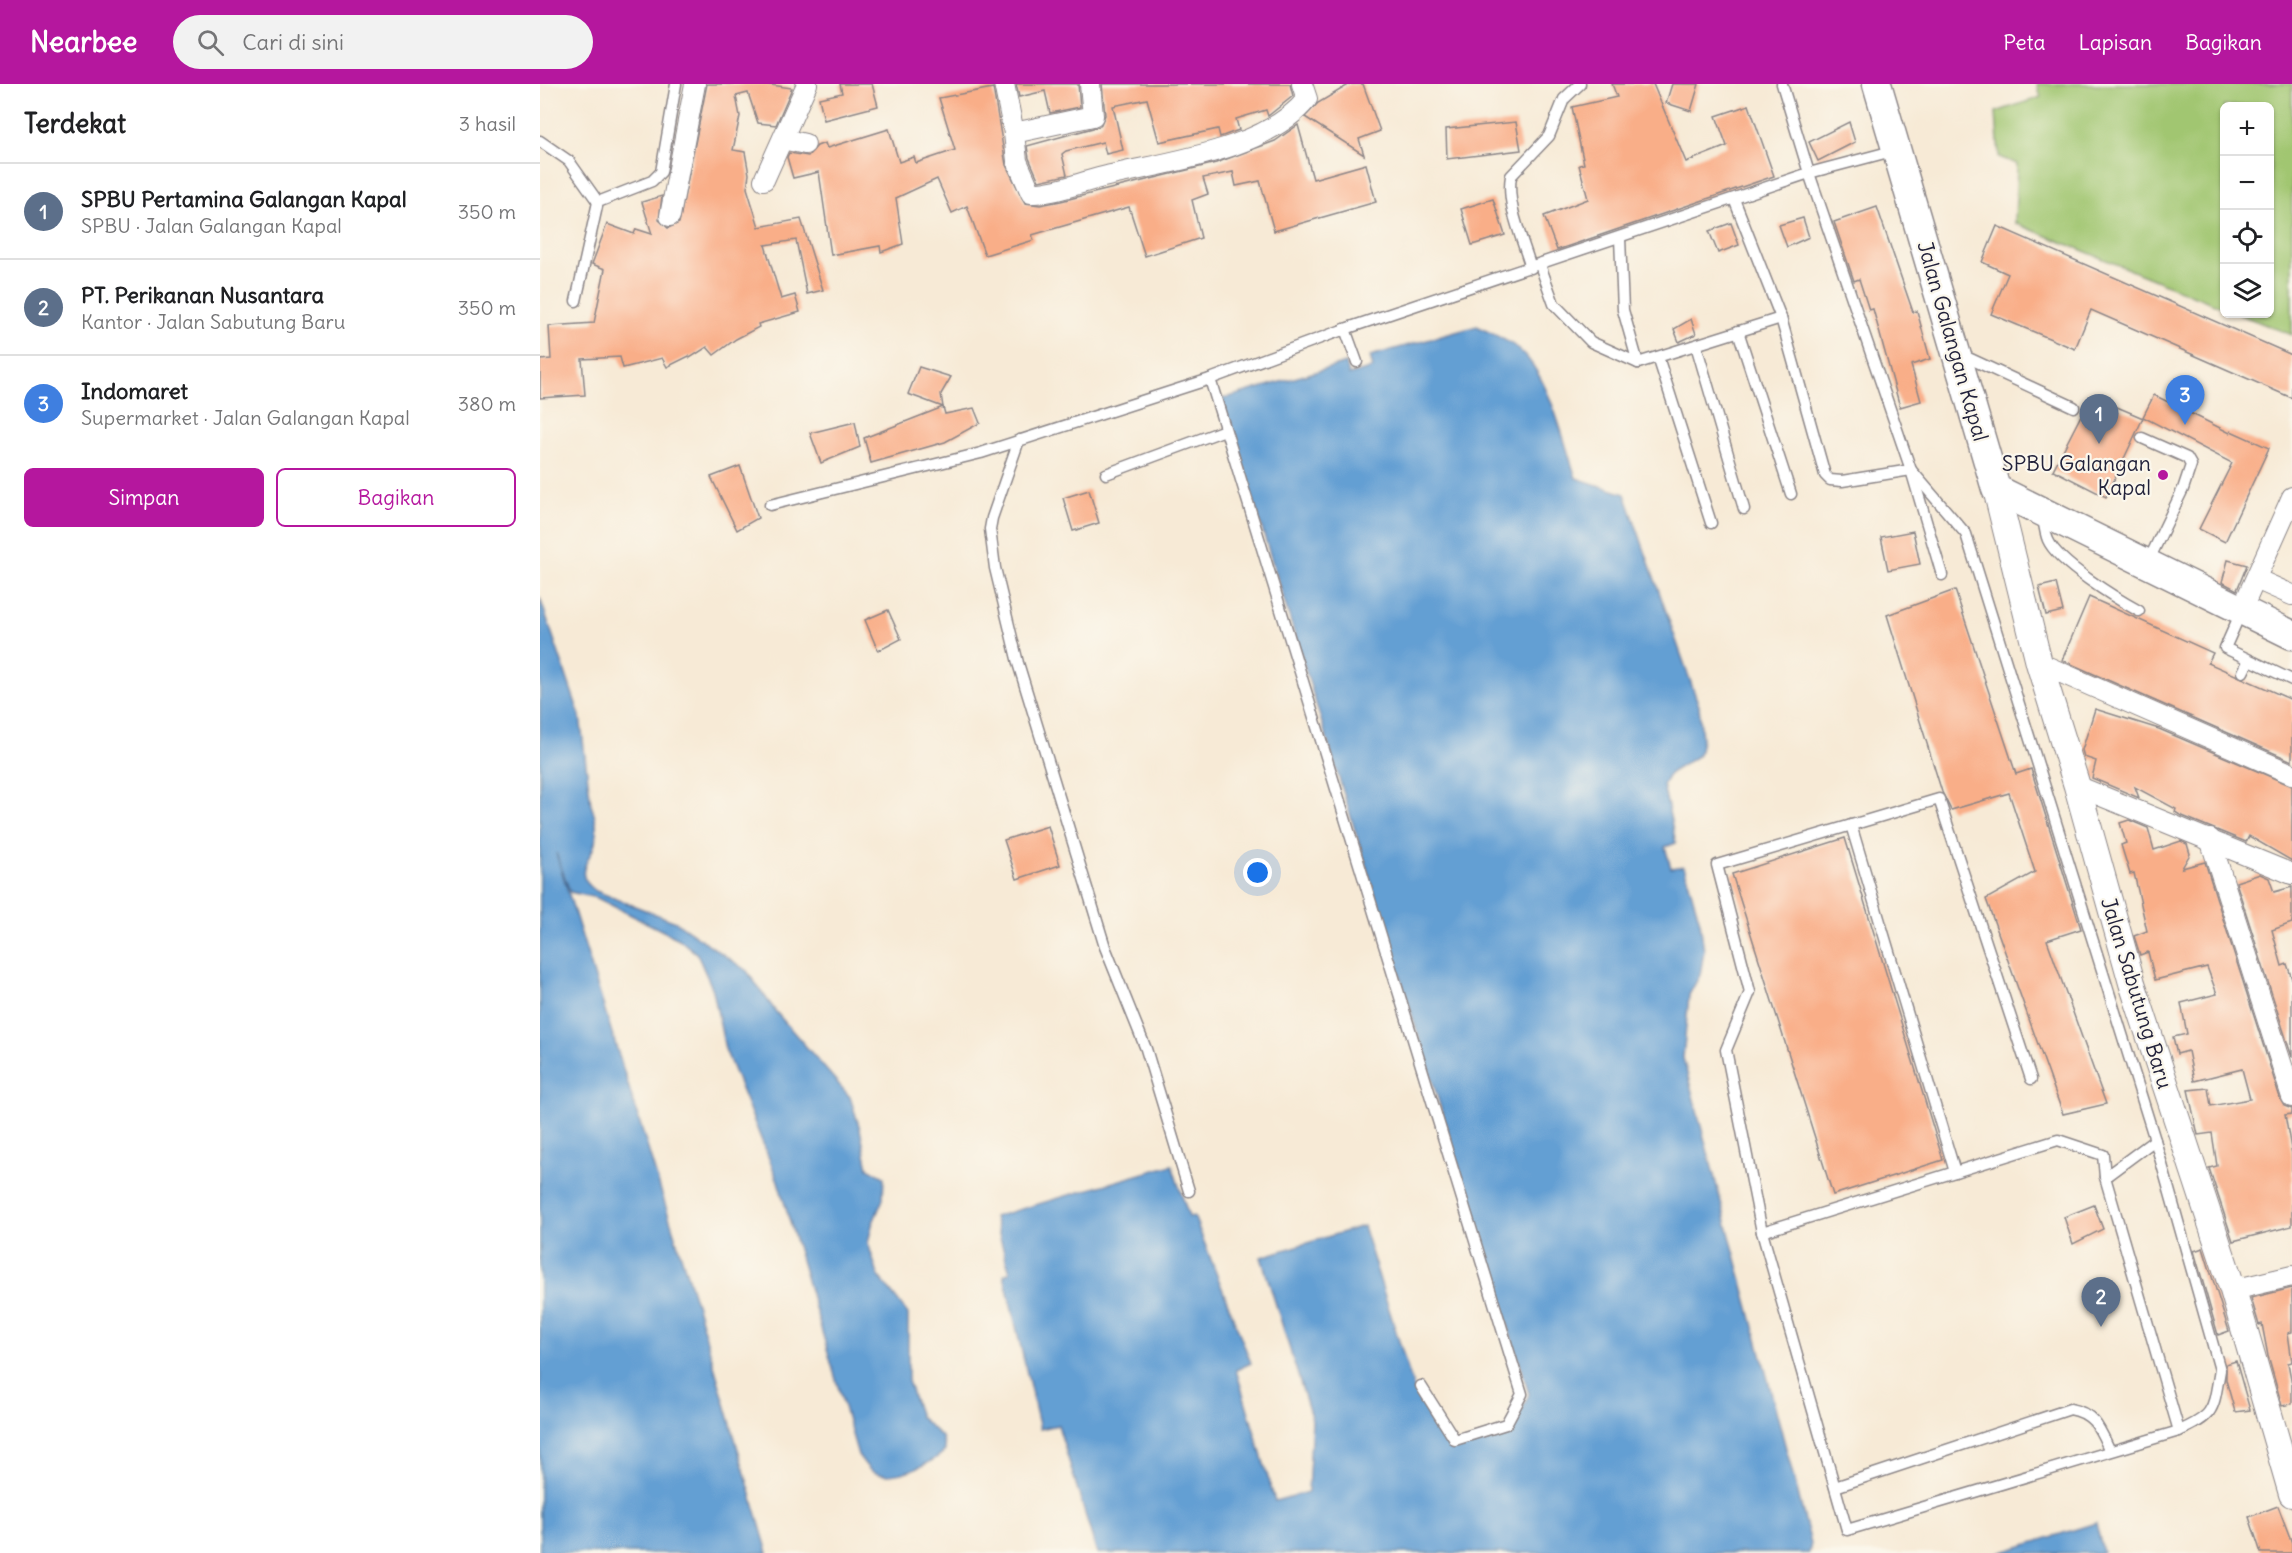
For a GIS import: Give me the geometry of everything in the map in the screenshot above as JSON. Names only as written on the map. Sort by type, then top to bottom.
[{"type":"main road","name":"Jalan Galangan Kapal","points":[[1877,84],[1996,489]]},
{"type":"main road","points":[[1996,489],[2292,635]]},
{"type":"street","points":[[670,216],[695,84]]},
{"type":"street","points":[[764,180],[807,84]]},
{"type":"street","points":[[1004,84],[1017,161],[1028,192],[1037,193],[1236,144],[1277,124],[1299,108],[1307,99],[1302,84]]},
{"type":"street","points":[[1014,133],[1093,116],[1090,84]]},
{"type":"street","points":[[783,139],[805,144]]},
{"type":"street","name":"Jalan Sabutung Baru","points":[[1996,489],[2039,663],[2077,786],[2132,983],[2233,1290],[2292,1494]]},
{"type":"street","points":[[2241,611],[2292,497]]},
{"type":"street","points":[[2256,579],[2292,595]]},
{"type":"street","points":[[2039,663],[2292,774]]},
{"type":"street","points":[[2077,786],[2292,874]]},
{"type":"street","points":[[2210,839],[2292,1097]]},
{"type":"street","points":[[2233,1290],[2292,1276]]},
{"type":"lane","points":[[598,202],[652,181],[661,172],[676,84]]},
{"type":"lane","points":[[1580,84],[1564,99],[1549,136],[1511,176],[1510,184],[1513,209],[1535,267],[1554,304],[1591,342],[1638,363],[1781,318]]},
{"type":"lane","points":[[1782,84],[1809,173],[1911,470],[1942,575]]},
{"type":"lane","points":[[540,141],[569,161],[598,202],[576,301]]},
{"type":"lane","points":[[770,505],[981,453],[1210,379],[1345,329],[1809,173],[1897,150]]},
{"type":"lane","points":[[1734,199],[1781,318],[1825,475],[1830,480],[1842,481],[1911,470]]},
{"type":"lane","points":[[1620,238],[1623,310],[1638,363]]},
{"type":"lane","points":[[1345,329],[1357,362]]},
{"type":"lane","points":[[1738,332],[1791,494]]},
{"type":"lane","points":[[1696,345],[1744,509]]},
{"type":"lane","points":[[1956,352],[2073,406]]},
{"type":"lane","points":[[1658,357],[1711,523]]},
{"type":"lane","points":[[1210,379],[1522,1394],[1506,1424],[1455,1440],[1421,1386]]},
{"type":"lane","points":[[1106,474],[1225,430]]},
{"type":"lane","points":[[2142,438],[2187,458],[2191,465],[2186,482],[2147,564]]},
{"type":"lane","points":[[1019,440],[992,518],[990,529],[995,568],[1018,663],[1105,947],[1146,1049],[1189,1191]]},
{"type":"lane","points":[[1911,470],[1966,534],[2155,1140],[2220,1370],[2213,1408],[2202,1421],[2179,1431],[1847,1530],[1762,1232],[1726,1050],[1750,992],[1717,866],[1939,799],[2031,1078]]},
{"type":"lane","points":[[2041,511],[2049,541],[2055,550],[2102,591],[2139,611]]},
{"type":"lane","points":[[2241,611],[2225,648],[2292,680]]},
{"type":"lane","points":[[2242,672],[2249,660]]},
{"type":"lane","points":[[1851,825],[1955,1172]]},
{"type":"lane","points":[[1762,1232],[2058,1140],[2103,1155],[2105,1176],[2179,1431]]},
{"type":"lane","points":[[2105,1176],[2155,1140]]},
{"type":"lane","points":[[1835,1486],[2070,1409],[2081,1411],[2094,1418],[2110,1451]]},
{"type":"green space","points":[[2037,84],[2292,84],[2292,335],[2248,318],[2274,318],[2274,102],[2220,102],[2220,306],[2015,223],[2017,164],[1999,157],[1996,112],[2041,97]]},
{"type":"water","points":[[1477,326],[1517,348],[1538,374],[1554,408],[1576,478],[1625,494],[1699,706],[1702,739],[1699,755],[1670,773],[1663,785],[1676,843],[1665,847],[1671,868],[1684,866],[1700,922],[1704,951],[1700,975],[1689,995],[1683,1058],[1811,1543],[1809,1553],[1097,1553],[1058,1425],[1040,1429],[1004,1275],[1010,1272],[994,1217],[1172,1165],[1189,1217],[1194,1216],[1251,1363],[1236,1370],[1275,1501],[1308,1492],[1312,1420],[1261,1257],[1363,1226],[1414,1389],[1453,1446],[1513,1429],[1529,1394],[1222,399],[1346,363],[1349,375],[1373,368],[1370,356]]},
{"type":"water","points":[[540,598],[580,716],[596,829],[593,850],[584,867],[585,879],[596,891],[676,922],[747,971],[776,1012],[850,1097],[860,1129],[868,1168],[884,1177],[883,1199],[872,1225],[868,1243],[878,1275],[908,1314],[908,1381],[920,1417],[942,1437],[945,1451],[909,1471],[888,1475],[870,1470],[858,1455],[778,1181],[725,1049],[713,990],[697,954],[679,939],[597,898],[570,892],[556,853],[698,1310],[768,1553],[540,1553]]},
{"type":"water","points":[[2096,1523],[2103,1553],[1999,1553]]},
{"type":"building","points":[[707,84],[764,84],[792,88],[776,125],[758,123],[748,93],[736,96],[740,116],[733,150],[745,152],[749,174],[747,188],[759,227],[801,219],[823,290],[807,294],[796,240],[765,245],[781,299],[795,295],[800,312],[758,324],[759,327],[736,339],[714,355],[707,347],[690,358],[689,356],[667,367],[662,358],[623,368],[620,357],[582,359],[585,395],[540,398],[540,360],[551,359],[549,326],[594,323],[605,269],[592,264],[607,224],[634,234],[636,229],[652,234],[642,202],[662,196],[659,220],[668,228],[679,223]]},
{"type":"building","points":[[840,84],[872,84],[878,106],[824,120],[819,98],[842,93]]},
{"type":"building","points":[[1016,84],[1078,84],[1080,107],[1050,113],[1045,91],[1019,97]]},
{"type":"building","points":[[1102,84],[1290,84],[1293,96],[1268,116],[1266,110],[1236,119],[1239,130],[1220,137],[1218,129],[1159,142],[1147,99],[1113,106],[1123,150],[1106,154],[1103,142],[1066,151],[1062,154],[1067,175],[1039,181],[1029,158],[1027,146],[1100,126],[1105,115]]},
{"type":"building","points":[[1350,84],[1363,84],[1380,131],[1359,139],[1364,155],[1305,117],[1318,103]]},
{"type":"building","points":[[1612,84],[1653,84],[1686,162],[1727,146],[1716,116],[1749,105],[1774,176],[1557,250],[1544,216],[1588,199],[1579,165],[1584,164],[1572,107],[1617,97]]},
{"type":"building","points":[[1672,84],[1699,84],[1691,111],[1666,103]]},
{"type":"building","points":[[993,88],[1006,165],[1025,203],[1040,205],[1061,201],[1216,163],[1275,141],[1298,125],[1313,179],[1366,164],[1376,202],[1274,231],[1260,181],[1236,186],[1233,172],[1203,178],[1208,194],[1192,200],[1201,238],[1145,256],[1129,207],[1032,235],[1034,240],[985,255],[967,206],[952,213],[937,179],[896,198],[903,244],[881,252],[880,246],[831,255],[819,172],[793,178],[787,157],[789,153],[808,156],[817,146],[825,143],[827,148],[889,129],[899,162],[914,157],[916,163],[955,150],[939,98]]},
{"type":"building","points":[[1516,122],[1521,150],[1447,159],[1446,129]]},
{"type":"building","points":[[1849,122],[1855,142],[1818,161],[1809,142]]},
{"type":"building","points":[[1493,199],[1505,235],[1472,245],[1461,209]]},
{"type":"building","points":[[1877,207],[1913,312],[1917,311],[1930,359],[1911,365],[1921,401],[1900,407],[1873,309],[1869,310],[1859,279],[1854,281],[1834,222]]},
{"type":"building","points":[[1803,218],[1809,237],[1787,247],[1779,225]]},
{"type":"building","points":[[1731,223],[1739,245],[1718,253],[1709,231]]},
{"type":"building","points":[[1997,226],[2292,355],[2292,398],[2091,310],[2075,349],[1991,314],[2008,274],[1982,262]]},
{"type":"building","points":[[1691,319],[1696,334],[1679,342],[1674,329]]},
{"type":"building","points":[[919,367],[951,377],[941,394],[943,407],[908,394]]},
{"type":"building","points":[[2154,395],[2230,433],[2231,431],[2269,448],[2225,542],[2199,529],[2232,463],[2143,417]]},
{"type":"building","points":[[2091,396],[2143,418],[2106,497],[2053,470]]},
{"type":"building","points":[[943,407],[945,414],[974,408],[980,423],[945,442],[871,463],[864,438]]},
{"type":"building","points":[[855,422],[860,447],[821,463],[810,433]]},
{"type":"building","points":[[740,466],[758,518],[737,530],[711,477]]},
{"type":"building","points":[[1089,490],[1099,523],[1073,531],[1063,498]]},
{"type":"building","points":[[1913,531],[1920,564],[1888,570],[1881,537]]},
{"type":"building","points":[[2228,560],[2247,565],[2237,590],[2222,582]]},
{"type":"building","points":[[2056,583],[2063,611],[2046,615],[2039,587]]},
{"type":"building","points":[[1955,590],[2016,774],[2031,769],[2081,929],[2047,940],[2106,1104],[2063,1114],[1986,899],[2035,872],[2009,793],[1951,810],[1942,792],[1887,615]]},
{"type":"building","points":[[2089,597],[2213,653],[2208,663],[2292,700],[2292,761],[2062,660]]},
{"type":"building","points":[[888,610],[901,639],[878,651],[865,620]]},
{"type":"building","points":[[2095,709],[2159,729],[2292,786],[2292,861],[2249,836],[2246,842],[2180,815],[2175,812],[2176,809],[2135,787],[2139,798],[2092,778],[2096,761],[2084,757],[2082,750]]},
{"type":"building","points":[[2129,820],[2148,828],[2154,850],[2181,841],[2187,844],[2190,854],[2182,868],[2205,862],[2281,1101],[2284,1106],[2292,1109],[2292,1114],[2285,1115],[2292,1154],[2292,1226],[2233,1241],[2209,1168],[2217,1166],[2212,1133],[2198,1135],[2188,1090],[2208,1088],[2211,1106],[2250,1099],[2242,1069],[2194,1081],[2188,1051],[2177,1054],[2173,1037],[2187,1034],[2181,1003],[2217,994],[2207,967],[2155,980],[2148,952],[2140,955],[2134,936],[2147,931],[2134,873],[2130,874],[2121,845],[2126,843],[2120,823]]},
{"type":"building","points":[[1048,826],[1060,865],[1017,879],[1004,840]]},
{"type":"building","points":[[1845,838],[1943,1160],[1833,1195],[1732,874]]},
{"type":"building","points":[[2260,874],[2269,878],[2274,892],[2292,887],[2292,923],[2272,930],[2282,966],[2287,964],[2292,979],[2292,1057],[2236,882]]},
{"type":"building","points":[[2094,1205],[2103,1229],[2073,1244],[2064,1217]]},
{"type":"building","points":[[2203,1248],[2229,1331],[2218,1335],[2194,1251]]},
{"type":"building","points":[[2292,1288],[2292,1332],[2288,1333],[2292,1362],[2288,1363],[2292,1384],[2292,1404],[2282,1406],[2262,1324],[2259,1325],[2251,1298]]},
{"type":"building","points":[[2236,1361],[2250,1410],[2235,1412],[2226,1380],[2226,1364]]},
{"type":"building","points":[[2278,1506],[2292,1543],[2292,1553],[2261,1553],[2249,1517]]},
{"type":"place","name":"Indomaret","points":[[2185,425]]},
{"type":"place","name":"SPBU Pertamina Galangan Kapal","points":[[2099,444]]},
{"type":"place","name":"SPBU Galangan Kapal","points":[[2163,475]]},
{"type":"place","name":"PT. Perikanan Nusantara","points":[[2101,1327]]}]
